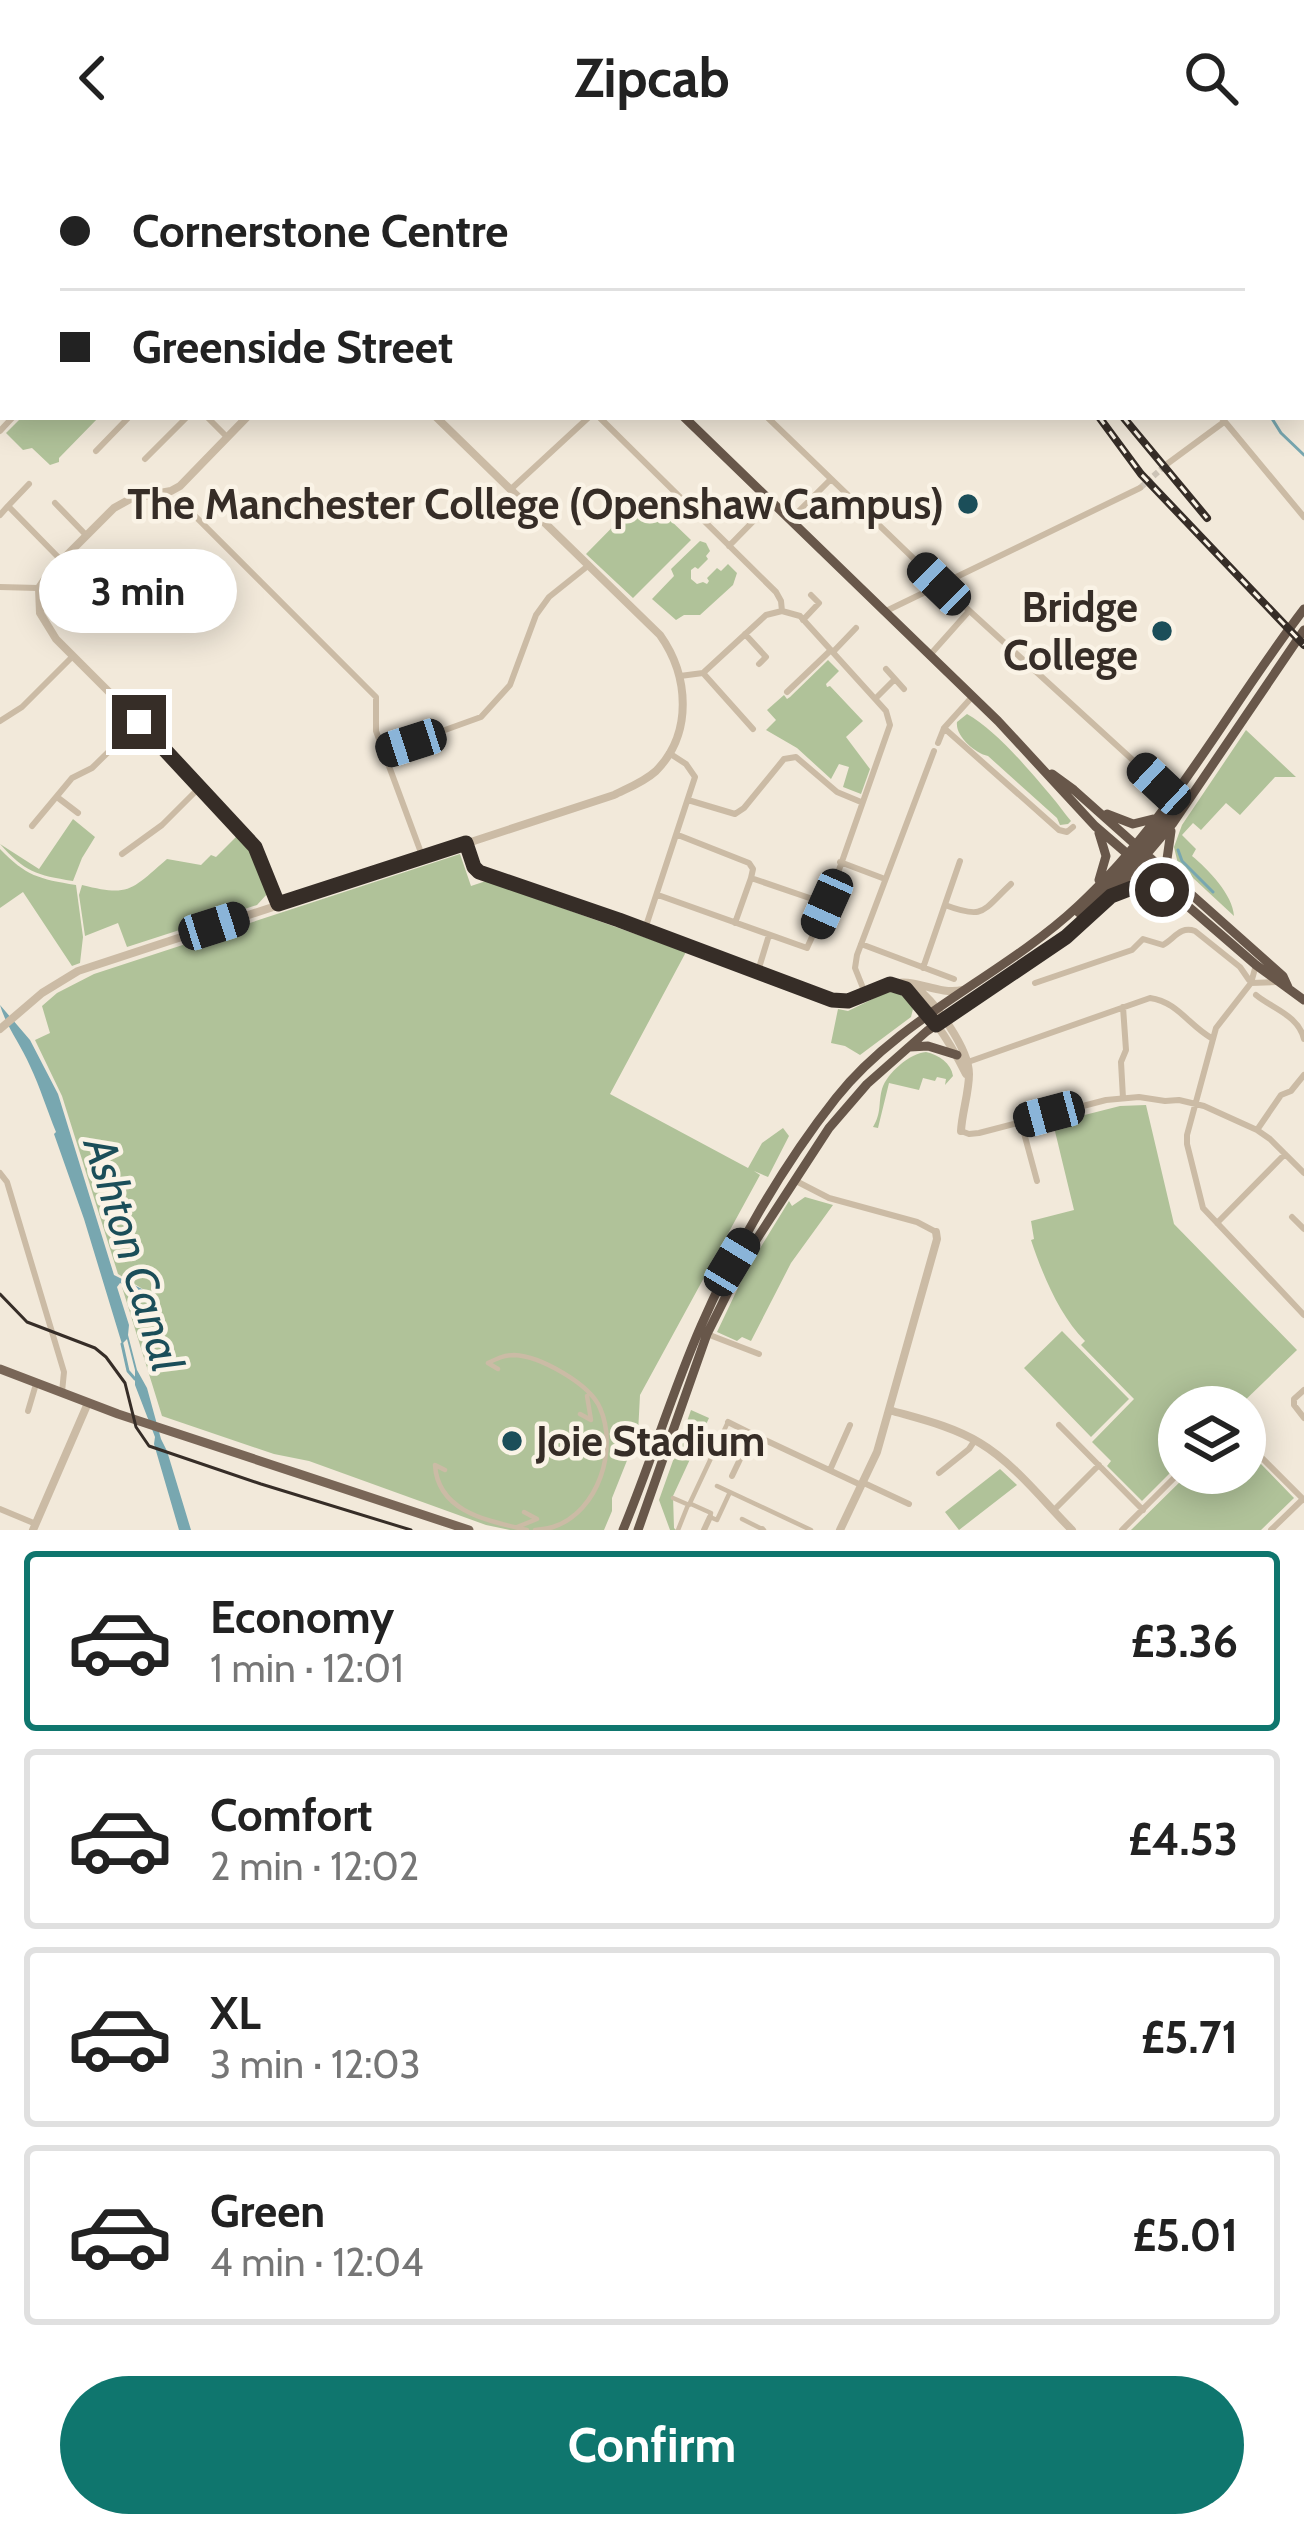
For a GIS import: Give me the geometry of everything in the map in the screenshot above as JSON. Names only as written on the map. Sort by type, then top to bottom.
[{"type":"highway","points":[[687,420],[972,697],[1095,826],[1173,878],[1283,976],[1282,984]]},
{"type":"highway","points":[[628,1530],[702,1324],[779,1182],[831,1105],[884,1050],[1066,937],[1111,896],[1160,814],[1304,609]]},
{"type":"highway","points":[[628,1530],[660,1469],[707,1334],[747,1254],[844,1108],[967,989],[1049,930],[1173,824],[1304,630]]},
{"type":"highway","points":[[1049,930],[1061,928],[1088,906],[1137,855],[1254,701]]},
{"type":"highway","points":[[1040,766],[1091,805],[1121,821],[1150,821],[1160,814]]},
{"type":"highway","points":[[1091,805],[1178,898],[1304,1000]]},
{"type":"highway","points":[[1173,824],[1167,859],[1173,878]]},
{"type":"highway","points":[[1094,890],[1106,860],[1095,826]]},
{"type":"highway","points":[[1111,896],[1140,886],[1178,898]]},
{"type":"highway","points":[[908,1048],[928,1046],[957,1055]]},
{"type":"main road","points":[[0,1369],[469,1530]]},
{"type":"street","points":[[96,451],[126,420]]},
{"type":"street","points":[[145,459],[184,420]]},
{"type":"street","points":[[210,420],[227,437]]},
{"type":"street","points":[[244,420],[180,486],[123,502],[61,560],[40,588],[43,620],[49,631],[255,847],[278,904]]},
{"type":"street","points":[[1,1028],[42,993],[78,971],[614,795],[639,783],[669,753],[682,715],[680,676],[664,640],[439,420]]},
{"type":"street","points":[[510,490],[586,420]]},
{"type":"street","points":[[602,420],[780,597],[782,611]]},
{"type":"street","points":[[774,420],[939,584],[1167,792]]},
{"type":"street","points":[[1167,464],[1222,420]]},
{"type":"street","points":[[1224,420],[1304,517]]},
{"type":"street","points":[[789,521],[830,479]]},
{"type":"street","points":[[0,514],[29,484]]},
{"type":"street","points":[[883,613],[1140,488]]},
{"type":"street","points":[[55,502],[86,535]]},
{"type":"street","points":[[729,546],[771,503]]},
{"type":"street","points":[[184,505],[376,697],[375,723],[423,858]]},
{"type":"street","points":[[8,506],[61,560]]},
{"type":"street","points":[[384,752],[481,717],[510,685],[536,615],[549,597],[589,565]]},
{"type":"street","points":[[0,587],[40,588]]},
{"type":"street","points":[[803,620],[819,603],[811,595]]},
{"type":"street","points":[[928,656],[969,611]]},
{"type":"street","points":[[658,895],[807,948],[890,725],[890,716],[794,613],[766,615],[703,674],[680,676]]},
{"type":"street","points":[[787,692],[856,628]]},
{"type":"street","points":[[745,634],[766,657],[759,664]]},
{"type":"street","points":[[0,721],[22,707],[74,656]]},
{"type":"street","points":[[886,669],[904,689]]},
{"type":"street","points":[[703,674],[753,729]]},
{"type":"street","points":[[875,699],[895,679]]},
{"type":"street","points":[[865,993],[855,968],[861,944],[944,728],[972,697]]},
{"type":"street","points":[[32,826],[72,778],[92,768],[139,722]]},
{"type":"street","points":[[944,728],[1059,830],[1067,832],[1073,827]]},
{"type":"street","points":[[645,929],[698,775],[669,753]]},
{"type":"street","points":[[688,800],[730,814],[744,808],[789,758],[803,760],[837,792],[861,802]]},
{"type":"street","points":[[122,854],[162,825],[200,787]]},
{"type":"street","points":[[56,797],[78,813]]},
{"type":"street","points":[[678,835],[749,862],[751,878],[735,923]]},
{"type":"street","points":[[466,843],[479,872],[838,1002],[902,981],[940,992],[967,989]]},
{"type":"street","points":[[923,968],[960,861]]},
{"type":"street","points":[[840,862],[885,879]]},
{"type":"street","points":[[751,878],[827,904]]},
{"type":"street","points":[[945,905],[978,913],[1011,884]]},
{"type":"street","points":[[1035,983],[1128,952],[1147,938],[1163,945],[1182,930],[1192,929],[1240,967],[1251,983]]},
{"type":"street","points":[[758,971],[770,935]]},
{"type":"street","points":[[861,944],[954,980]]},
{"type":"street","points":[[1256,964],[1251,983],[1222,1018],[1213,1039],[1187,1144],[1203,1208],[1304,1315]]},
{"type":"street","points":[[902,981],[918,988],[969,1081]]},
{"type":"street","points":[[1251,983],[1282,984]]},
{"type":"street","points":[[890,984],[906,989],[936,1018],[968,1063],[962,1131],[979,1132],[1123,1098],[1149,1098],[1196,1104],[1257,1130],[1304,1173]]},
{"type":"street","points":[[1256,995],[1301,1028],[1304,1039]]},
{"type":"street","points":[[968,1063],[1150,998],[1164,1000],[1213,1039]]},
{"type":"street","points":[[1123,1007],[1123,1098]]},
{"type":"street","points":[[1257,1130],[1281,1095],[1304,1075]]},
{"type":"street","points":[[1021,1122],[1036,1181]]},
{"type":"street","points":[[1217,1223],[1285,1154]]},
{"type":"street","points":[[0,1173],[64,1372],[62,1394]]},
{"type":"street","points":[[794,1179],[829,1198],[917,1222],[936,1232],[877,1452],[840,1530]]},
{"type":"street","points":[[0,1199],[11,1196]]},
{"type":"street","points":[[1292,1217],[1303,1226]]},
{"type":"street","points":[[707,1334],[759,1354]]},
{"type":"street","points":[[445,1470],[436,1465],[435,1473],[444,1493],[459,1507],[490,1523],[531,1530],[567,1520],[600,1480],[608,1430],[598,1401],[562,1373],[527,1358],[511,1355],[488,1364],[498,1369]]},
{"type":"street","points":[[28,1411],[36,1384]]},
{"type":"street","points":[[1304,1390],[1294,1405],[1304,1418]]},
{"type":"street","points":[[580,1414],[591,1420],[586,1392]]},
{"type":"street","points":[[0,1509],[35,1527],[88,1403]]},
{"type":"street","points":[[889,1410],[976,1440],[1005,1462],[1072,1530]]},
{"type":"street","points":[[678,1530],[728,1422],[909,1504]]},
{"type":"street","points":[[830,1470],[850,1425]]},
{"type":"street","points":[[1059,1425],[1143,1510]]},
{"type":"street","points":[[704,1530],[730,1492],[736,1478],[732,1476],[752,1433]]},
{"type":"street","points":[[939,1473],[976,1440]]},
{"type":"street","points":[[1266,1462],[1304,1499],[1271,1530]]},
{"type":"street","points":[[1052,1510],[1099,1466]]},
{"type":"street","points":[[717,1486],[812,1530]]},
{"type":"street","points":[[1122,1530],[1159,1494]]},
{"type":"street","points":[[673,1498],[713,1519]]},
{"type":"street","points":[[515,1527],[537,1520],[524,1513]]},
{"type":"street","points":[[742,1520],[763,1530]]},
{"type":"green space","points":[[19,420],[96,420],[59,462],[50,465],[32,448],[23,450],[6,433]]},
{"type":"green space","points":[[644,495],[691,540],[633,598],[586,554]]},
{"type":"green space","points":[[700,541],[710,551],[698,569],[691,570],[691,579],[707,584],[717,568],[721,571],[728,564],[737,573],[733,585],[700,615],[676,620],[652,599],[674,576],[671,569]]},
{"type":"green space","points":[[828,660],[839,671],[827,687],[863,721],[846,737],[870,769],[861,794],[843,787],[849,767],[839,764],[831,779],[797,748],[766,730],[776,720],[767,710],[784,695],[790,697]]},
{"type":"green space","points":[[967,714],[1023,764],[1071,821],[1068,824],[1060,825],[988,756],[967,743],[957,722]]},
{"type":"green space","points":[[1246,730],[1296,777],[1275,777],[1240,815],[1226,803],[1201,830],[1193,823],[1182,835],[1196,849],[1192,856],[1224,891],[1234,916],[1178,864],[1174,847],[1182,825]]},
{"type":"green space","points":[[73,819],[95,837],[73,881],[32,871],[0,844],[39,869]]},
{"type":"green space","points":[[240,833],[268,893],[257,905],[127,947],[118,923],[85,936],[82,885],[129,888],[167,859],[201,865]]},
{"type":"green space","points":[[0,849],[34,875],[76,885],[83,937],[80,963],[72,966],[23,892],[0,908]]},
{"type":"green space","points":[[460,854],[471,886],[486,881],[686,952],[610,1094],[748,1168],[762,1143],[783,1128],[789,1136],[768,1177],[754,1171],[760,1175],[640,1395],[638,1433],[604,1530],[510,1530],[486,1525],[309,1461],[162,1416],[122,1287],[142,1298],[146,1291],[118,1274],[62,1096],[35,1040],[50,1033],[42,1006],[94,974]]},
{"type":"green space","points":[[887,992],[906,999],[913,1009],[911,1017],[860,1055],[831,1043],[838,1009],[848,1011]]},
{"type":"green space","points":[[926,1052],[944,1060],[953,1076],[945,1085],[946,1079],[923,1078],[919,1090],[889,1083],[878,1128],[873,1127],[889,1077],[906,1060]]},
{"type":"green space","points":[[1146,1105],[1174,1224],[1297,1350],[1260,1386],[1158,1386],[1158,1485],[1142,1501],[1107,1466],[1111,1461],[1092,1442],[1134,1399],[1081,1345],[1085,1341],[1060,1308],[1031,1240],[1031,1221],[1074,1210],[1053,1123],[1120,1106]]},
{"type":"green space","points":[[805,1197],[833,1205],[791,1263],[751,1341],[717,1332],[746,1271],[789,1201],[792,1206]]},
{"type":"green space","points":[[1062,1331],[1129,1399],[1091,1437],[1024,1368]]},
{"type":"green space","points":[[691,1410],[709,1418],[673,1496],[676,1530],[670,1530],[659,1500]]},
{"type":"green space","points":[[1000,1469],[1017,1485],[959,1530],[945,1512]]},
{"type":"green space","points":[[1266,1469],[1294,1498],[1261,1530],[1131,1530],[1168,1494],[1266,1494]]},
{"type":"water","points":[[0,1005],[30,1040],[58,1094],[114,1275],[144,1290],[143,1294],[120,1283],[117,1287],[137,1370],[147,1388],[191,1530],[179,1530],[155,1437],[135,1385],[127,1339],[122,1344],[56,1132]]},
{"type":"waterway","points":[[1273,420],[1304,455]]},
{"type":"waterway","points":[[1178,850],[1182,861],[1213,892]]},
{"type":"waterway","name":"Ashton Canal","points":[[122,1344],[128,1371],[135,1379]]},
{"type":"tunnel","points":[[1140,488],[1167,464]]},
{"type":"tram line","points":[[0,1294],[27,1322],[95,1348],[106,1357],[125,1383],[136,1427],[149,1446],[411,1530]]},
{"type":"railway","points":[[1101,420],[1141,474],[1304,645]]},
{"type":"railway","points":[[1125,420],[1207,518]]},
{"type":"place","name":"The Manchester College (Openshaw Campus)","points":[[968,504]]},
{"type":"place","name":"Bridge College","points":[[1162,631]]},
{"type":"place","name":"Joie Stadium","points":[[512,1441]]},
{"type":"route","points":[[139,722],[255,847],[278,904],[466,843],[479,872],[838,1002],[890,984],[906,989],[936,1025],[1066,937],[1111,896],[1137,886],[1162,890]]}]
